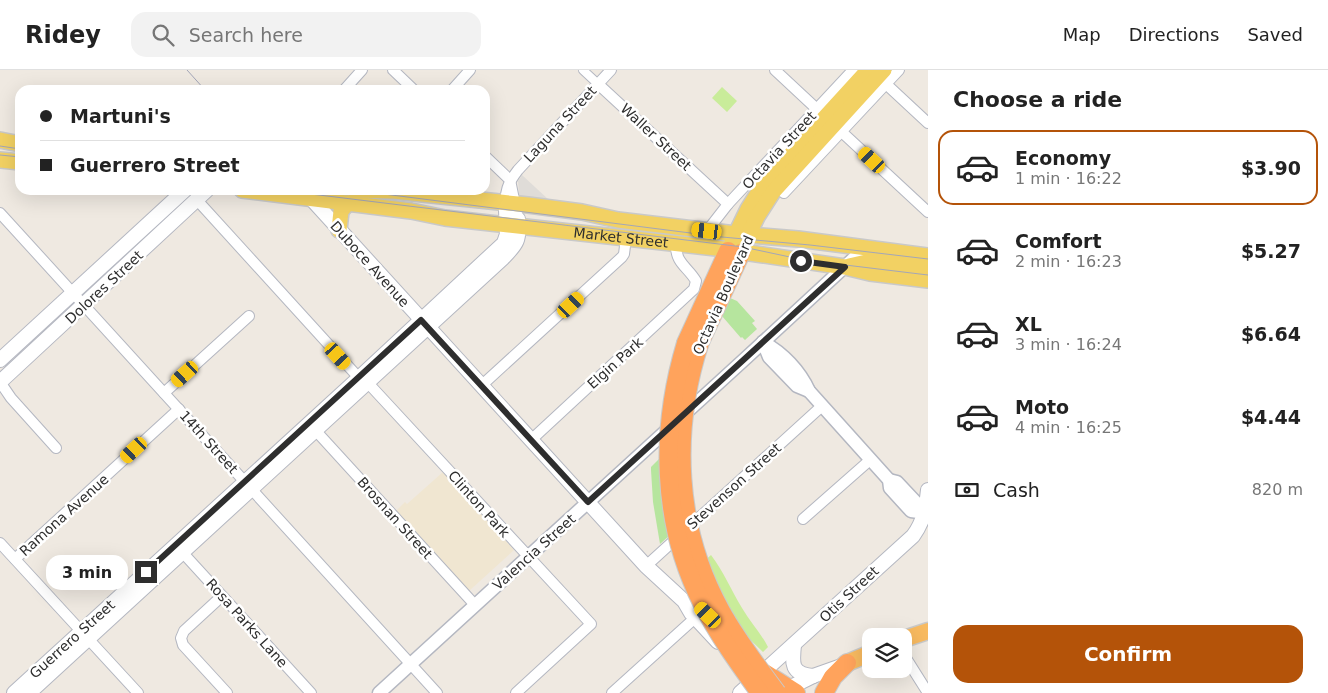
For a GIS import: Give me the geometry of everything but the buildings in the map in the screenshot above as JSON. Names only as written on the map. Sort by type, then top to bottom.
[{"type":"highway","name":"Octavia Boulevard","points":[[734,252],[674,388],[668,441],[670,496],[687,568],[705,609],[729,649],[758,685]]},
{"type":"highway","name":"Octavia Boulevard","points":[[693,342],[681,442],[682,477],[690,529],[706,580],[721,611],[740,642],[784,692]]},
{"type":"highway","points":[[912,637],[928,631]]},
{"type":"highway","points":[[824,693],[833,678],[847,663],[862,657]]},
{"type":"highway","points":[[758,685],[784,692]]},
{"type":"main road","name":"Octavia Boulevard","points":[[734,252],[742,235],[767,200],[868,70]]},
{"type":"main road","name":"Octavia Boulevard","points":[[742,235],[748,209],[763,185],[829,120],[885,77]]},
{"type":"main road","points":[[0,140],[15,143]]},
{"type":"main road","points":[[0,144],[15,144]]},
{"type":"main road","points":[[0,160],[15,162]]},
{"type":"main road","points":[[767,200],[784,192]]},
{"type":"main road","name":"Dolores Street","points":[[0,360],[180,195]]},
{"type":"main road","name":"Dolores Street","points":[[0,382],[202,195]]},
{"type":"main road","name":"Duboce Avenue","points":[[308,195],[646,566],[684,601],[695,618],[758,685]]},
{"type":"main road","name":"Market Street","points":[[322,195],[351,197],[445,218],[582,212],[618,220],[742,235],[798,239],[928,256]]},
{"type":"main road","name":"Market Street","points":[[430,195],[490,202],[512,215],[547,228],[845,267],[870,273],[928,280]]},
{"type":"main road","points":[[339,230],[341,211],[351,197]]},
{"type":"main road","name":"Guerrero Street","points":[[29,693],[84,635],[425,324],[504,243],[512,215]]},
{"type":"main road","points":[[132,239],[143,251]]},
{"type":"main road","name":"Market Street","points":[[845,267],[871,261],[928,268]]},
{"type":"main road","name":"Guerrero Street","points":[[14,693],[183,553],[249,486],[316,431],[363,381]]},
{"type":"main road","points":[[927,513],[928,490]]},
{"type":"main road","name":"Otis Street","points":[[740,693],[758,685],[794,645],[914,536],[927,513]]},
{"type":"main road","name":"Duboce Avenue","points":[[684,601],[696,605],[741,647],[758,685]]},
{"type":"main road","points":[[794,645],[792,662],[794,668],[800,673],[813,676]]},
{"type":"main road","points":[[784,692],[813,676],[847,663]]},
{"type":"street","points":[[348,85],[362,70]]},
{"type":"street","points":[[393,70],[409,85]]},
{"type":"street","points":[[456,85],[470,70]]},
{"type":"street","name":"Waller Street","points":[[583,70],[728,204]]},
{"type":"street","name":"Laguna Street","points":[[510,180],[611,70]]},
{"type":"street","points":[[775,70],[928,212]]},
{"type":"street","name":"Octavia Street","points":[[784,192],[829,120],[853,70]]},
{"type":"street","points":[[899,70],[885,77],[928,123]]},
{"type":"street","name":"Octavia Street","points":[[707,231],[728,204],[829,120]]},
{"type":"street","points":[[490,161],[510,180],[504,193],[512,215]]},
{"type":"street","name":"Clinton Park","points":[[202,195],[363,381],[591,624],[516,693]]},
{"type":"street","name":"14th Street","points":[[0,213],[437,693]]},
{"type":"street","points":[[481,386],[622,258],[626,238]]},
{"type":"street","name":"Elgin Park","points":[[531,440],[691,294],[696,285],[694,278],[678,259],[676,244]]},
{"type":"street","name":"Valencia Street","points":[[379,693],[865,248]]},
{"type":"street","points":[[164,393],[250,316]]},
{"type":"street","points":[[764,342],[779,352],[803,379],[809,391],[889,480],[890,488],[911,511],[927,513]]},
{"type":"street","points":[[0,382],[11,398],[56,448]]},
{"type":"street","name":"Stevenson Street","points":[[646,566],[822,406]]},
{"type":"street","name":"Ramona Avenue","points":[[15,559],[179,409]]},
{"type":"street","name":"Brosnan Street","points":[[316,431],[475,605]]},
{"type":"street","points":[[803,519],[870,460]]},
{"type":"street","points":[[0,543],[138,693]]},
{"type":"street","name":"Rosa Parks Lane","points":[[183,553],[306,691]]},
{"type":"street","points":[[222,596],[184,631],[181,638],[183,645],[227,693]]},
{"type":"street","points":[[612,693],[695,618]]},
{"type":"street","points":[[912,668],[928,693]]},
{"type":"shaded area","points":[[522,175],[549,200],[549,204],[524,201],[519,195],[518,181]]},
{"type":"shaded area","points":[[443,472],[514,550],[469,591],[395,512],[405,502],[407,504]]},
{"type":"green space","points":[[722,87],[737,101],[727,112],[712,98]]},
{"type":"green space","points":[[730,298],[737,301],[755,321],[752,323],[757,329],[745,340],[741,338],[722,316]]},
{"type":"green space","points":[[659,459],[671,534],[660,544],[653,502],[651,470],[651,467]]},
{"type":"green space","points":[[711,555],[745,613],[768,647],[763,652],[686,578]]},
{"type":"tram line","points":[[187,70],[200,85]]},
{"type":"tram line","points":[[0,146],[15,148]]},
{"type":"tram line","points":[[0,155],[15,156]]},
{"type":"tram line","points":[[319,195],[743,247],[804,260],[928,275]]},
{"type":"tram line","points":[[391,195],[722,237],[928,259]]},
{"type":"route","points":[[146,572],[421,320],[588,502],[748,358],[845,267],[801,261]]}]
